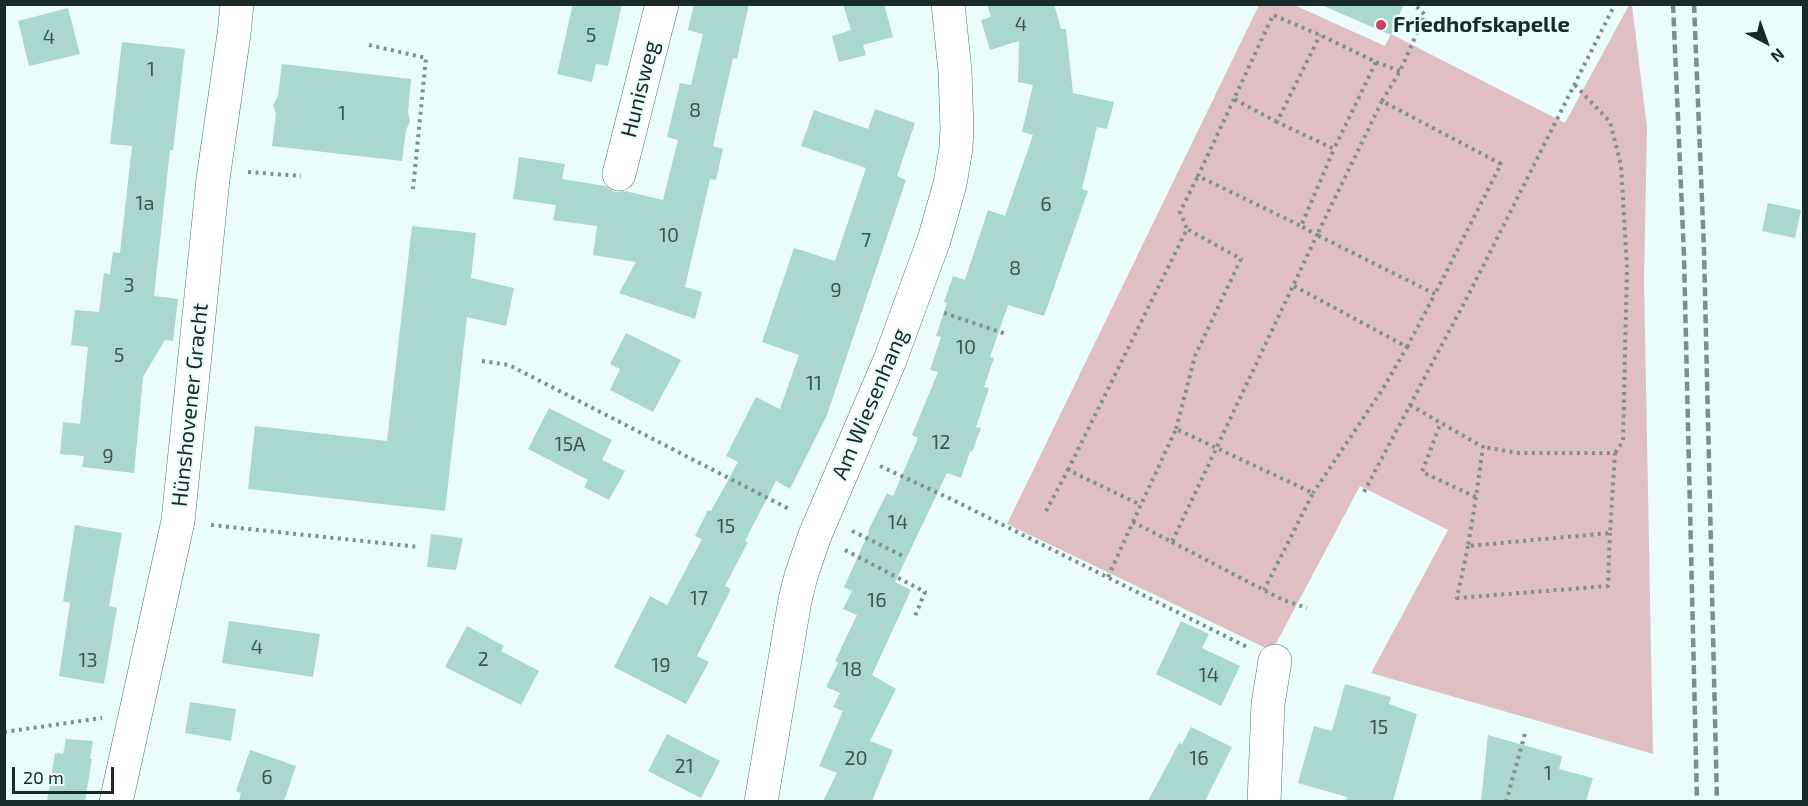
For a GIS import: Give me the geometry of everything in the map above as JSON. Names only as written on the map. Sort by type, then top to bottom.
[{"type":"street","name":"Hünshovener Gracht","points":[[116,801],[178,521],[213,179],[237,4]]},
{"type":"street","name":"Hunisweg","points":[[619,174],[662,4]]},
{"type":"street","name":"Am Wiesenhang","points":[[761,801],[801,576],[819,525],[882,379],[934,240],[950,184],[957,129],[955,71],[948,4]]},
{"type":"street","points":[[1264,801],[1268,704],[1275,660]]},
{"type":"path","points":[[1172,542],[1317,235],[1382,101],[1400,71],[1425,15],[1414,4]]},
{"type":"path","points":[[1364,492],[1472,288],[1615,4]]},
{"type":"path","points":[[1108,577],[1176,429],[1195,356],[1241,259],[1187,229],[1180,212],[1273,15],[1400,71]]},
{"type":"path","points":[[1277,122],[1320,35]]},
{"type":"path","points":[[369,45],[426,58],[413,189]]},
{"type":"path","points":[[1300,226],[1376,62]]},
{"type":"path","points":[[1483,447],[1468,546],[1457,598],[1608,586],[1615,453],[1623,441],[1624,429],[1627,267],[1621,165],[1610,122],[1575,85]]},
{"type":"path","points":[[1234,99],[1334,149]]},
{"type":"path","points":[[1264,590],[1313,493],[1382,390],[1407,346],[1502,164],[1382,101]]},
{"type":"path","points":[[257,173],[301,176]]},
{"type":"path","points":[[1198,176],[1435,294]]},
{"type":"path","points":[[1046,511],[1187,229]]},
{"type":"path","points":[[1294,286],[1407,346]]},
{"type":"path","points":[[911,302],[1006,334]]},
{"type":"path","points":[[482,361],[509,365],[819,525],[925,592],[915,616]]},
{"type":"path","points":[[1410,405],[1483,447],[1519,453],[1615,453]]},
{"type":"path","points":[[1441,422],[1422,472],[1476,497]]},
{"type":"path","points":[[1176,429],[1313,493]]},
{"type":"path","points":[[881,467],[953,500],[1275,660]]},
{"type":"path","points":[[1068,470],[1141,504]]},
{"type":"path","points":[[178,521],[419,547]]},
{"type":"path","points":[[1133,522],[1284,600],[1307,608]]},
{"type":"path","points":[[819,525],[903,556]]},
{"type":"path","points":[[1468,546],[1610,533]]},
{"type":"path","points":[[4,732],[135,713]]},
{"type":"path","points":[[1506,801],[1526,730]]},
{"type":"shaded area","points":[[1259,5],[1294,5],[1385,46],[1391,34],[1565,123],[1629,5],[1632,5],[1647,128],[1644,281],[1653,754],[1371,673],[1448,530],[1360,486],[1272,651],[1007,524]]},
{"type":"building","points":[[573,4],[622,4],[608,66],[596,64],[592,82],[557,74]]},
{"type":"building","points":[[694,4],[749,4],[737,59],[733,58],[713,146],[723,149],[716,180],[710,179],[685,287],[702,292],[695,319],[619,293],[636,262],[593,255],[597,226],[553,220],[556,205],[513,199],[519,157],[565,164],[562,179],[605,186],[615,192],[625,191],[663,200],[678,140],[667,137],[680,83],[691,85],[703,34],[688,30]]},
{"type":"building","points":[[843,4],[884,4],[893,37],[863,45],[866,55],[839,62],[832,36],[851,30]]},
{"type":"building","points":[[987,4],[1054,4],[1061,29],[1066,29],[1073,93],[1114,102],[1107,129],[1097,127],[1082,189],[1088,191],[1044,316],[1008,305],[990,357],[994,358],[984,387],[989,388],[976,427],[981,428],[972,452],[970,451],[961,478],[947,473],[895,582],[911,590],[872,675],[896,689],[870,741],[893,750],[872,801],[823,801],[837,773],[819,766],[843,711],[833,707],[840,693],[826,687],[838,663],[835,661],[857,615],[843,609],[852,591],[844,587],[868,531],[887,493],[893,496],[918,438],[912,435],[938,372],[930,370],[941,337],[936,336],[953,276],[965,280],[988,210],[1005,216],[1033,135],[1022,132],[1033,85],[1018,82],[1019,41],[990,50],[981,20],[991,17]]},
{"type":"building","name":"Friedhofskapelle","points":[[1319,4],[1404,4],[1391,35]]},
{"type":"building","points":[[68,8],[80,54],[29,66],[18,21]]},
{"type":"building","points":[[122,42],[185,49],[173,150],[170,150],[154,296],[178,299],[173,341],[165,340],[143,377],[134,473],[82,467],[84,456],[60,454],[63,422],[80,424],[88,347],[71,345],[75,310],[99,312],[104,273],[110,274],[113,252],[120,253],[132,146],[110,144]]},
{"type":"building","points":[[282,64],[411,79],[408,112],[410,122],[406,130],[402,161],[272,146],[276,114],[273,105],[278,96]]},
{"type":"building","points":[[875,109],[915,123],[897,176],[906,180],[827,415],[790,489],[776,481],[745,541],[748,542],[725,586],[731,589],[697,656],[709,662],[686,704],[614,667],[650,596],[667,605],[702,539],[695,536],[708,510],[711,511],[738,462],[726,456],[756,397],[780,409],[799,355],[762,342],[794,248],[835,261],[866,168],[801,146],[814,110],[868,129]]},
{"type":"building","points":[[1768,203],[1801,210],[1795,238],[1762,231]]},
{"type":"building","points":[[412,226],[476,233],[471,278],[514,288],[506,326],[467,317],[445,511],[248,489],[255,426],[387,441]]},
{"type":"building","points":[[626,333],[681,360],[653,412],[610,390],[620,369],[610,364]]},
{"type":"building","points":[[549,408],[612,440],[602,460],[625,471],[609,500],[584,487],[588,480],[528,449]]},
{"type":"building","points":[[75,525],[122,533],[109,606],[117,608],[104,684],[59,676],[70,603],[63,601]]},
{"type":"building","points":[[431,534],[463,538],[456,570],[427,567]]},
{"type":"building","points":[[229,621],[320,634],[313,677],[222,663]]},
{"type":"building","points":[[1181,621],[1209,634],[1202,648],[1240,666],[1221,706],[1156,674]]},
{"type":"building","points":[[467,626],[504,646],[501,651],[539,671],[521,705],[445,667]]},
{"type":"building","points":[[1345,684],[1391,697],[1389,704],[1417,714],[1393,801],[1346,801],[1347,797],[1298,783],[1314,726],[1332,731]]},
{"type":"building","points":[[190,702],[236,709],[231,741],[185,733]]},
{"type":"building","points":[[1191,727],[1232,747],[1205,801],[1148,801],[1179,743],[1182,744]]},
{"type":"building","points":[[667,734],[720,761],[701,798],[648,771]]},
{"type":"building","points":[[1488,735],[1562,756],[1559,769],[1593,778],[1586,801],[1481,801]]},
{"type":"building","points":[[66,739],[93,741],[85,801],[47,801],[55,753],[63,754]]},
{"type":"building","points":[[250,750],[296,766],[284,801],[239,801],[241,793],[236,791]]},
{"type":"railway","points":[[1673,4],[1684,256],[1697,802]]},
{"type":"railway","points":[[1694,4],[1704,250],[1717,802]]},
{"type":"place","name":"Friedhofskapelle","points":[[1381,25]]}]
